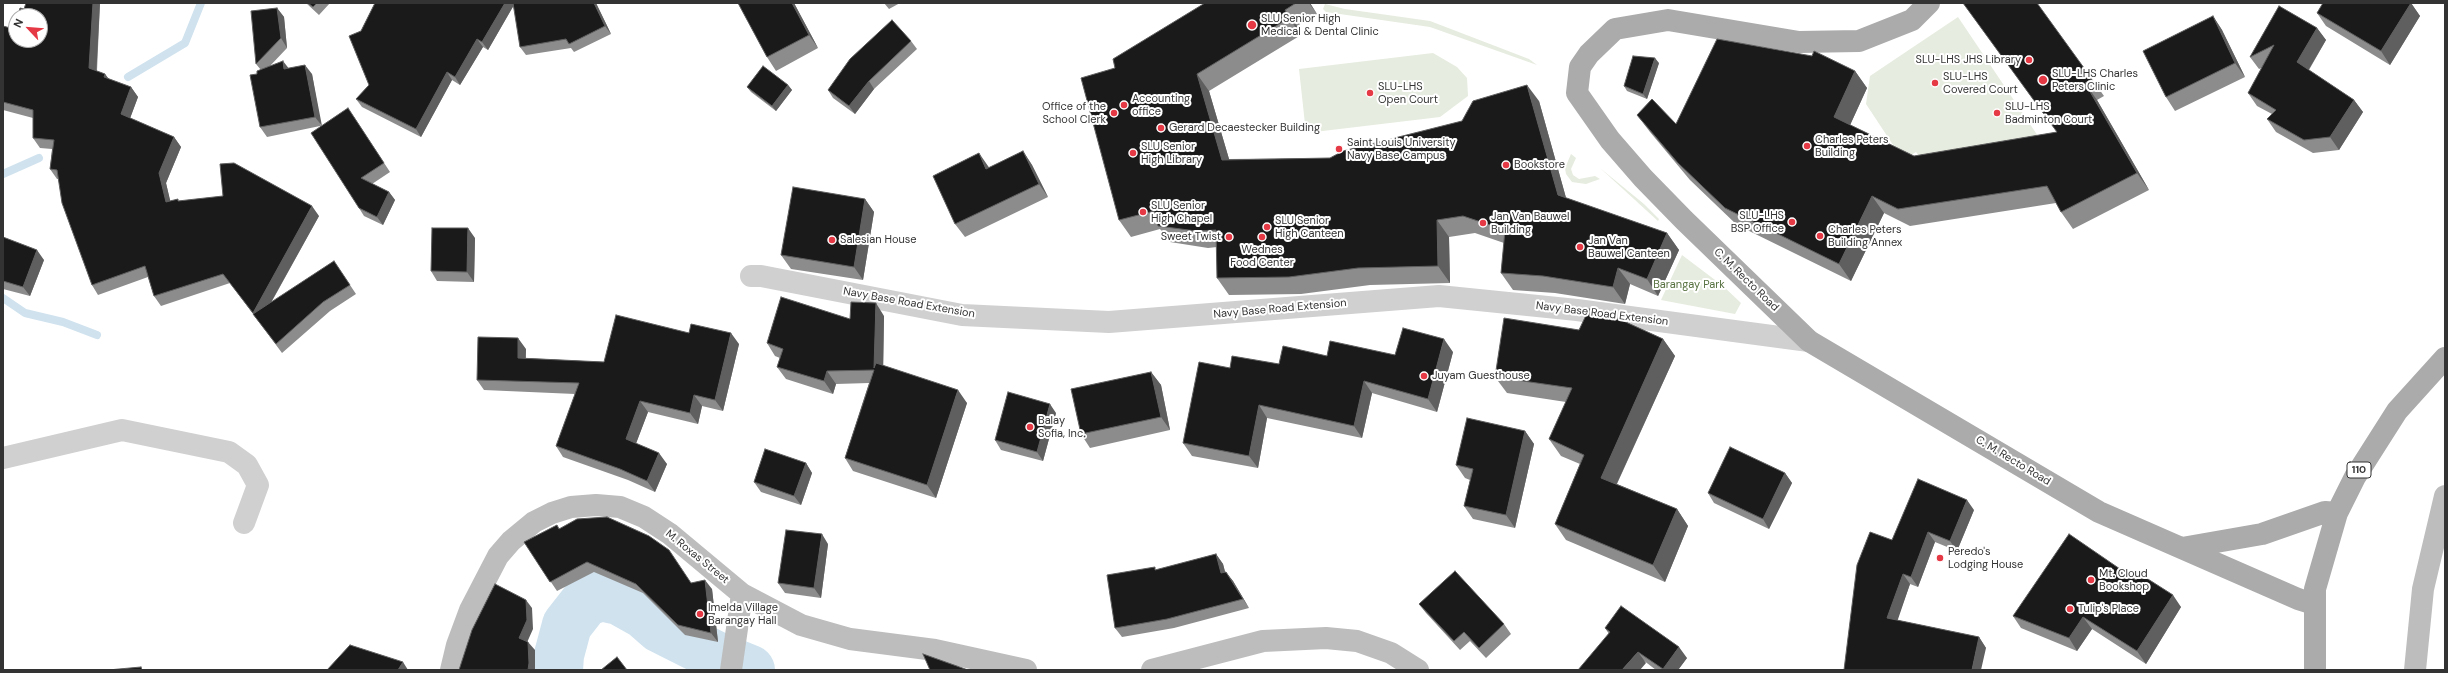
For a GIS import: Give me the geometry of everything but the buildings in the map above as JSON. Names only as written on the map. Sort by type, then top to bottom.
[{"type":"main road","name":"C. M. Recto Road","points":[[1929,3],[1912,20],[1858,41],[1799,42],[1668,20],[1615,29],[1588,54],[1580,67],[1577,93],[1610,140],[1684,220],[1809,341],[2099,512],[2314,608]]},
{"type":"main road","name":"110","points":[[2315,670],[2315,589],[2338,513],[2355,477],[2397,410],[2445,358]]},
{"type":"main road","points":[[2415,670],[2423,589],[2445,496]]},
{"type":"main road","name":"M. Roxas Street","points":[[451,670],[457,645],[470,610],[498,556],[511,541],[534,522],[552,513],[571,507],[596,505],[620,507],[644,517],[670,534],[742,594],[801,625],[850,639],[936,650],[1026,670]]},
{"type":"main road","points":[[2182,548],[2262,534],[2325,512],[2338,513]]},
{"type":"main road","points":[[732,662],[742,594]]},
{"type":"main road","points":[[1152,670],[1263,641],[1326,638],[1357,641],[1391,653],[1418,670]]},
{"type":"street","name":"Navy Base Road Extension","points":[[751,276],[761,276],[962,315],[1109,322],[1438,296],[1577,310],[1809,341]]},
{"type":"street","points":[[3,458],[122,430],[229,452],[248,465],[258,485],[244,522]]},
{"type":"green space","points":[[1325,4],[1345,9],[1430,21],[1529,59],[1537,65],[1430,27],[1326,12],[1323,9]]},
{"type":"green space","name":"SLU-LHS Covered Court","points":[[1958,17],[2038,136],[1927,167],[1916,152],[1903,160],[1866,104],[1870,76]]},
{"type":"green space","name":"SLU-LHS Open Court","points":[[1433,53],[1457,67],[1467,78],[1468,96],[1440,117],[1306,133],[1299,69]]},
{"type":"green space","points":[[1571,154],[1576,158],[1571,169],[1573,175],[1579,179],[1595,176],[1600,179],[1586,184],[1572,182],[1566,174],[1565,168]]},
{"type":"green space","points":[[1600,168],[1644,204],[1659,219],[1658,221]]},
{"type":"green space","name":"Barangay Park","points":[[1682,255],[1723,286],[1741,303],[1735,314],[1661,300]]},
{"type":"waterway","points":[[128,77],[185,43],[201,3]]},
{"type":"waterway","points":[[3,174],[39,158]]},
{"type":"waterway","points":[[3,298],[25,313],[63,322],[97,335]]},
{"type":"waterway","points":[[558,670],[559,655],[567,625],[585,602],[601,596],[619,600],[644,614],[660,628],[718,657],[750,670]]},
{"type":"place","name":"SLU Senior High Medical & Dental Clinic","points":[[1252,25]]},
{"type":"place","name":"SLU-LHS JHS Library","points":[[2029,60]]},
{"type":"place","name":"SLU-LHS Charles Peters Clinic","points":[[2043,80]]},
{"type":"place","name":"SLU-LHS Covered Court","points":[[1935,83]]},
{"type":"place","name":"SLU-LHS Open Court","points":[[1370,93]]},
{"type":"place","name":"Accounting office","points":[[1124,105]]},
{"type":"place","name":"Office of the School Clerk","points":[[1114,113]]},
{"type":"place","name":"SLU-LHS Badminton Court","points":[[1997,113]]},
{"type":"place","name":"Gerard Decaestecker Building","points":[[1161,128]]},
{"type":"place","name":"Charles Peters Building","points":[[1807,146]]},
{"type":"place","name":"Saint Louis University Navy Base Campus","points":[[1339,149]]},
{"type":"place","name":"SLU Senior High Library","points":[[1133,153]]},
{"type":"place","name":"Bookstore","points":[[1506,165]]},
{"type":"place","name":"SLU Senior High Chapel","points":[[1143,212]]},
{"type":"place","name":"SLU-LHS BSP Office","points":[[1792,222]]},
{"type":"place","name":"Jan Van Bauwel Building","points":[[1483,223]]},
{"type":"place","name":"SLU Senior High Canteen","points":[[1267,227]]},
{"type":"place","name":"Charles Peters Building Annex","points":[[1820,236]]},
{"type":"place","name":"Sweet Twist","points":[[1229,237]]},
{"type":"place","name":"Wednes Food Center","points":[[1262,237]]},
{"type":"place","name":"Salesian House","points":[[832,240]]},
{"type":"place","name":"Jan Van Bauwel Canteen","points":[[1580,247]]},
{"type":"place","name":"Juyam Guesthouse","points":[[1424,376]]},
{"type":"place","name":"Balay Sofia, Inc.","points":[[1030,427]]},
{"type":"place","name":"Peredo's Lodging House","points":[[1940,558]]},
{"type":"place","name":"Mt. Cloud Bookshop","points":[[2091,580]]},
{"type":"place","name":"Tulip's Place","points":[[2070,609]]},
{"type":"place","name":"Imelda Village Barangay Hall","points":[[700,614]]}]
